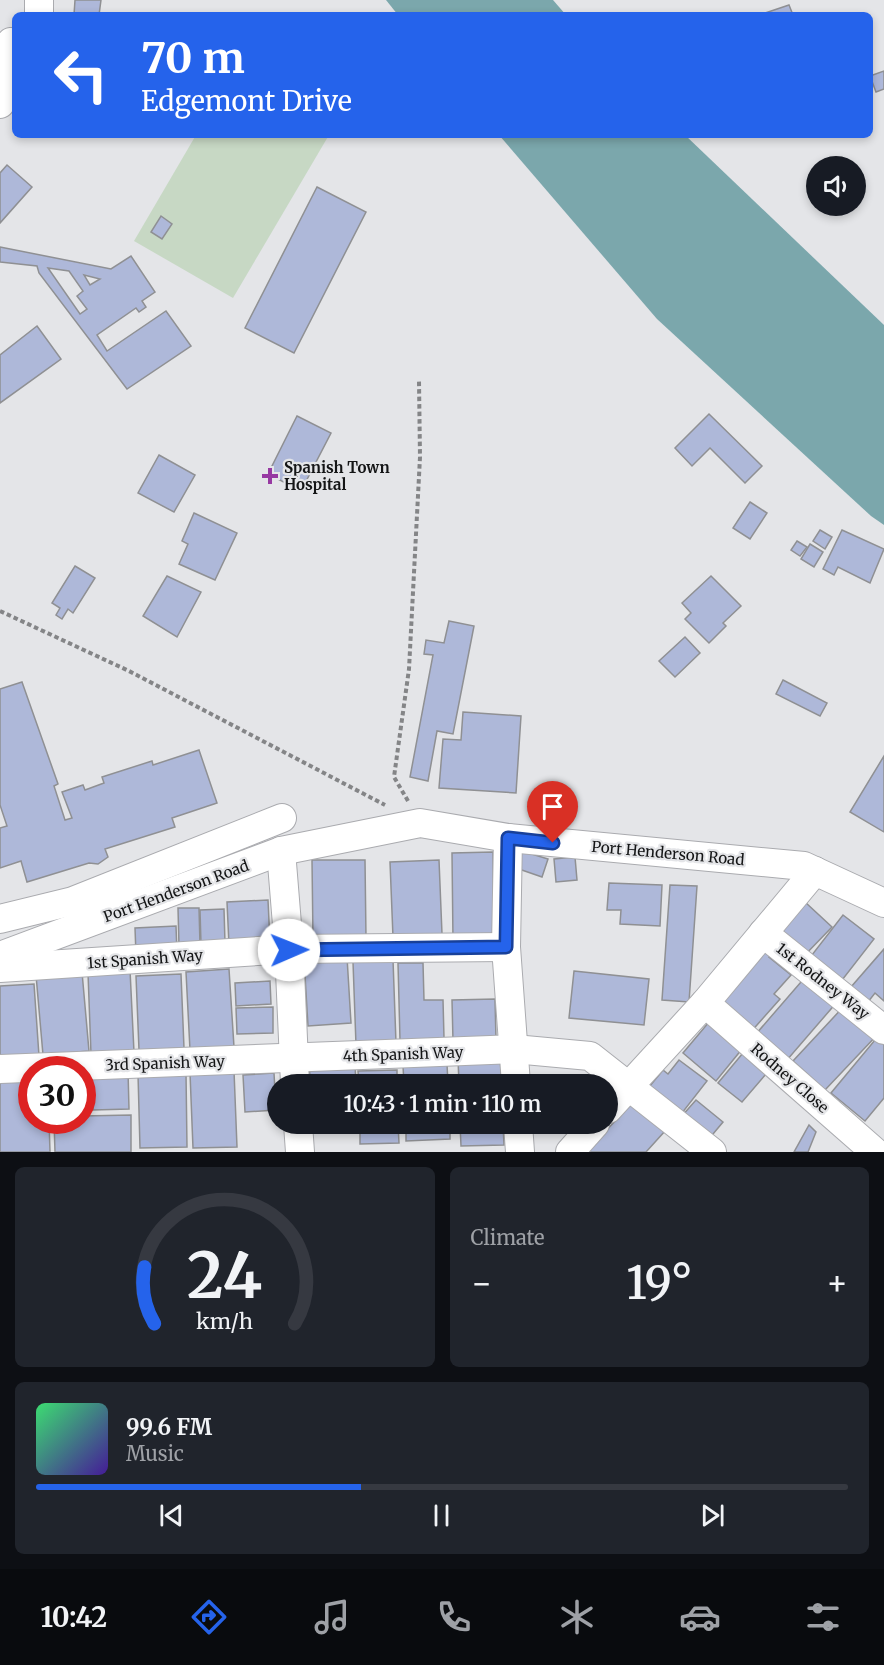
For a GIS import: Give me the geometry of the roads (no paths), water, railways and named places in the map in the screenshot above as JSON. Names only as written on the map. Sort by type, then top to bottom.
[{"type":"street","points":[[9,41],[12,60]]},
{"type":"street","points":[[0,104],[12,77]]},
{"type":"street","points":[[0,919],[73,902],[282,818]]},
{"type":"street","name":"Port Henderson Road","points":[[0,956],[281,851],[420,823],[508,838],[804,866],[884,903]]},
{"type":"street","points":[[508,838],[506,947],[515,1074]]},
{"type":"street","points":[[281,851],[289,950],[294,1071]]},
{"type":"street","points":[[618,1098],[705,1003],[815,871]]},
{"type":"street","name":"1st Rodney Way","points":[[763,933],[884,1030]]},
{"type":"street","name":"1st Spanish Way","points":[[0,968],[289,950],[506,947]]},
{"type":"street","name":"Rodney Close","points":[[705,1003],[875,1152]]},
{"type":"street","name":"4th Spanish Way","points":[[294,1071],[514,1049],[590,1056],[712,1152]]},
{"type":"street","name":"3rd Spanish Way","points":[[0,1069],[294,1071]]},
{"type":"street","points":[[299,1134],[300,1152]]},
{"type":"street","points":[[519,1134],[520,1152]]},
{"type":"street","points":[[570,1152],[586,1134]]},
{"type":"water","points":[[386,0],[553,0],[563,12],[396,12]]},
{"type":"water","points":[[502,138],[688,138],[884,325],[884,525],[871,516],[657,319]]},
{"type":"place","name":"Spanish Town Hospital","points":[[270,476]]}]
